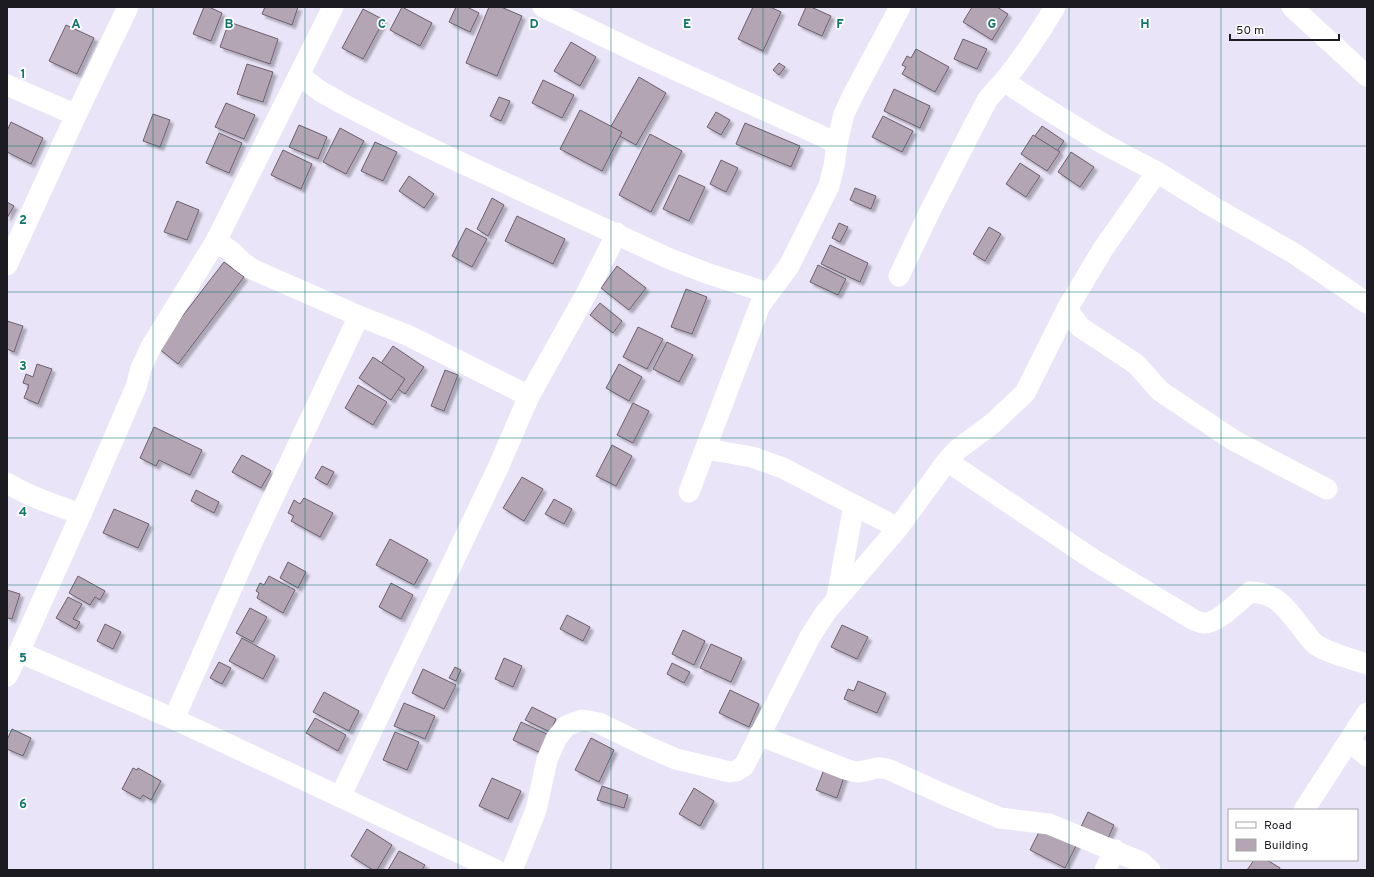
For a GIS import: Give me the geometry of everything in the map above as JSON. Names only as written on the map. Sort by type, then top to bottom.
[{"type":"street","points":[[7,264],[128,7]]},
{"type":"street","points":[[7,676],[81,514],[136,387],[151,346],[216,241],[333,7]]},
{"type":"street","points":[[543,7],[649,58],[837,144]]},
{"type":"street","points":[[689,492],[760,305],[789,266],[829,186],[844,114],[900,7]]},
{"type":"street","points":[[899,276],[930,211],[986,102],[1004,81],[1029,47],[1055,7]]},
{"type":"street","points":[[1292,7],[1367,76]]},
{"type":"street","points":[[299,75],[320,91],[405,136],[617,233],[670,259],[709,274],[769,293]]},
{"type":"street","points":[[1004,81],[1100,142],[1157,172],[1210,205],[1295,254],[1367,303]]},
{"type":"street","points":[[7,85],[76,115]]},
{"type":"street","points":[[512,870],[536,810],[547,760],[556,739],[566,726],[582,720],[599,722],[648,747],[676,759],[730,772],[736,771],[744,766],[811,635],[837,597],[898,528],[947,461],[957,450],[992,424],[1025,393],[1067,309],[1103,249],[1157,172]]},
{"type":"street","points":[[340,797],[498,468],[529,396],[585,296],[617,233]]},
{"type":"street","points":[[216,241],[252,269],[413,338],[529,396]]},
{"type":"street","points":[[1067,309],[1080,327],[1136,364],[1160,391],[1233,440],[1327,489]]},
{"type":"street","points":[[174,720],[248,552],[359,316]]},
{"type":"street","points":[[706,449],[752,457],[783,468],[898,528]]},
{"type":"street","points":[[947,461],[1094,560],[1194,620],[1203,624],[1210,622],[1222,615],[1250,592],[1261,592],[1274,597],[1287,609],[1314,643],[1323,649],[1367,664]]},
{"type":"street","points":[[7,483],[42,501],[81,514]]},
{"type":"street","points":[[837,597],[854,505]]},
{"type":"street","points":[[19,652],[174,720],[496,870]]},
{"type":"street","points":[[1305,809],[1367,712]]},
{"type":"street","points":[[759,735],[845,769],[857,772],[877,768],[890,770],[944,795],[1000,818],[1049,824],[1115,850],[1141,862],[1150,870]]},
{"type":"street","points":[[1349,741],[1367,756]]},
{"type":"street","points":[[1105,870],[1115,850]]},
{"type":"building","points":[[204,7],[209,7],[222,13],[211,41],[193,34]]},
{"type":"building","points":[[265,7],[298,7],[292,25],[262,14]]},
{"type":"building","points":[[402,7],[432,23],[420,46],[390,30]]},
{"type":"building","points":[[456,7],[467,7],[479,13],[470,32],[449,22]]},
{"type":"building","points":[[489,7],[501,7],[522,16],[497,76],[466,63]]},
{"type":"building","points":[[753,7],[770,7],[781,12],[763,51],[738,39]]},
{"type":"building","points":[[806,7],[811,7],[831,16],[822,36],[798,25]]},
{"type":"building","points":[[972,7],[997,7],[1008,14],[992,40],[963,22]]},
{"type":"building","points":[[363,9],[384,20],[363,59],[342,48]]},
{"type":"building","points":[[229,22],[278,39],[270,64],[220,47]]},
{"type":"building","points":[[66,25],[94,38],[77,74],[49,61]]},
{"type":"building","points":[[963,39],[987,49],[977,69],[954,59]]},
{"type":"building","points":[[571,42],[596,57],[580,86],[554,71]]},
{"type":"building","points":[[916,49],[949,67],[935,92],[902,74],[906,67],[902,65],[907,56],[911,58]]},
{"type":"building","points":[[779,63],[785,67],[779,75],[773,70]]},
{"type":"building","points":[[247,64],[273,72],[263,102],[237,94]]},
{"type":"building","points":[[639,77],[666,93],[636,145],[609,130]]},
{"type":"building","points":[[543,80],[574,95],[562,118],[532,103]]},
{"type":"building","points":[[894,89],[930,106],[920,128],[884,111]]},
{"type":"building","points":[[499,97],[510,101],[501,121],[490,116]]},
{"type":"building","points":[[226,103],[255,115],[244,139],[215,127]]},
{"type":"building","points":[[580,110],[622,132],[602,171],[560,149]]},
{"type":"building","points":[[716,112],[730,120],[721,135],[707,127]]},
{"type":"building","points":[[153,114],[170,120],[160,147],[143,141]]},
{"type":"building","points":[[883,116],[913,131],[902,152],[872,137]]},
{"type":"building","points":[[11,122],[43,138],[31,164],[7,152],[7,131]]},
{"type":"building","points":[[745,123],[800,146],[791,167],[736,144]]},
{"type":"building","points":[[299,125],[327,137],[318,159],[289,147]]},
{"type":"building","points":[[1042,126],[1064,141],[1046,167],[1024,151]]},
{"type":"building","points":[[340,128],[364,141],[346,174],[323,162]]},
{"type":"building","points":[[219,133],[242,143],[229,173],[206,163]]},
{"type":"building","points":[[650,134],[682,151],[651,212],[619,195]]},
{"type":"building","points":[[1033,135],[1060,152],[1047,171],[1021,154]]},
{"type":"building","points":[[375,142],[397,152],[383,181],[361,171]]},
{"type":"building","points":[[283,150],[312,164],[301,189],[271,175]]},
{"type":"building","points":[[1071,152],[1094,167],[1080,187],[1058,172]]},
{"type":"building","points":[[721,160],[738,168],[726,192],[710,184]]},
{"type":"building","points":[[1020,163],[1040,176],[1026,197],[1006,184]]},
{"type":"building","points":[[679,175],[705,187],[689,221],[663,209]]},
{"type":"building","points":[[409,176],[434,194],[424,208],[399,191]]},
{"type":"building","points":[[855,188],[876,196],[871,209],[850,200]]},
{"type":"building","points":[[492,198],[504,205],[488,236],[477,229]]},
{"type":"building","points":[[177,201],[199,210],[187,240],[164,232]]},
{"type":"building","points":[[7,202],[14,206],[7,218]]},
{"type":"building","points":[[517,216],[565,239],[553,264],[505,241]]},
{"type":"building","points":[[839,223],[848,227],[840,242],[832,238]]},
{"type":"building","points":[[989,227],[1001,234],[985,261],[973,254]]},
{"type":"building","points":[[466,228],[487,239],[472,267],[452,256]]},
{"type":"building","points":[[830,245],[868,263],[860,282],[821,264]]},
{"type":"building","points":[[224,262],[244,277],[178,364],[158,348]]},
{"type":"building","points":[[818,265],[846,279],[838,295],[810,282]]},
{"type":"building","points":[[617,266],[646,288],[629,310],[601,288]]},
{"type":"building","points":[[686,289],[707,297],[692,334],[671,327]]},
{"type":"building","points":[[600,303],[622,321],[613,333],[590,315]]},
{"type":"building","points":[[7,321],[23,326],[14,352],[7,349]]},
{"type":"building","points":[[638,327],[663,339],[647,369],[623,357]]},
{"type":"building","points":[[667,342],[693,355],[679,382],[653,369]]},
{"type":"building","points":[[393,346],[424,367],[405,394],[375,372]]},
{"type":"building","points":[[373,357],[405,379],[391,400],[359,378]]},
{"type":"building","points":[[37,364],[52,369],[38,404],[24,398],[29,385],[23,383],[26,374],[33,377]]},
{"type":"building","points":[[619,364],[642,377],[629,401],[606,388]]},
{"type":"building","points":[[445,370],[458,375],[444,411],[431,406]]},
{"type":"building","points":[[358,385],[387,402],[373,425],[345,408]]},
{"type":"building","points":[[633,403],[649,411],[633,443],[617,435]]},
{"type":"building","points":[[154,427],[202,450],[190,475],[159,460],[156,466],[140,458]]},
{"type":"building","points":[[612,445],[632,456],[616,486],[596,476]]},
{"type":"building","points":[[242,455],[271,471],[261,488],[232,472]]},
{"type":"building","points":[[322,466],[334,472],[327,485],[315,478]]},
{"type":"building","points":[[522,477],[543,489],[524,521],[503,508]]},
{"type":"building","points":[[196,490],[219,502],[214,513],[191,501]]},
{"type":"building","points":[[304,498],[333,513],[320,537],[291,521],[294,516],[288,513],[294,500],[300,504]]},
{"type":"building","points":[[554,499],[572,509],[564,524],[545,514]]},
{"type":"building","points":[[114,509],[149,524],[138,548],[103,533]]},
{"type":"building","points":[[390,539],[428,560],[414,585],[376,565]]},
{"type":"building","points":[[288,562],[306,572],[298,588],[280,578]]},
{"type":"building","points":[[78,576],[105,591],[100,600],[95,597],[90,605],[69,593]]},
{"type":"building","points":[[269,576],[295,590],[283,613],[257,598],[259,593],[256,591],[260,583],[264,585]]},
{"type":"building","points":[[391,583],[413,595],[401,619],[379,607]]},
{"type":"building","points":[[7,590],[20,594],[12,619],[7,618]]},
{"type":"building","points":[[68,597],[82,604],[73,619],[80,622],[76,629],[56,618]]},
{"type":"building","points":[[250,608],[267,617],[253,642],[236,633]]},
{"type":"building","points":[[567,615],[590,627],[583,641],[560,629]]},
{"type":"building","points":[[105,624],[121,632],[113,649],[97,641]]},
{"type":"building","points":[[842,625],[868,637],[857,659],[831,647]]},
{"type":"building","points":[[683,630],[705,641],[694,665],[672,654]]},
{"type":"building","points":[[242,638],[275,656],[263,679],[229,661]]},
{"type":"building","points":[[711,644],[742,658],[731,682],[700,668]]},
{"type":"building","points":[[504,658],[522,666],[513,687],[495,679]]},
{"type":"building","points":[[219,662],[231,668],[222,684],[210,678]]},
{"type":"building","points":[[672,663],[690,672],[684,683],[667,674]]},
{"type":"building","points":[[455,667],[461,670],[456,681],[449,678]]},
{"type":"building","points":[[423,669],[456,685],[444,709],[412,693]]},
{"type":"building","points":[[858,681],[886,693],[877,713],[844,699],[848,689],[854,691]]},
{"type":"building","points":[[730,690],[759,704],[749,727],[719,713]]},
{"type":"building","points":[[324,692],[359,711],[349,731],[313,712]]},
{"type":"building","points":[[404,703],[435,716],[425,739],[394,726]]},
{"type":"building","points":[[532,707],[556,719],[550,732],[525,720]]},
{"type":"building","points":[[315,718],[346,735],[338,751],[306,733]]},
{"type":"building","points":[[521,722],[549,735],[541,753],[513,740]]},
{"type":"building","points":[[12,729],[31,738],[23,756],[7,749],[7,740]]},
{"type":"building","points":[[395,732],[419,742],[407,770],[383,760]]},
{"type":"building","points":[[591,738],[614,750],[599,782],[575,770]]},
{"type":"building","points":[[825,767],[845,774],[837,798],[816,790]]},
{"type":"building","points":[[133,768],[137,770],[138,768],[161,781],[151,800],[143,795],[140,799],[122,789]]},
{"type":"building","points":[[492,778],[521,791],[508,819],[479,806]]},
{"type":"building","points":[[602,786],[628,795],[624,808],[597,800]]},
{"type":"building","points":[[694,788],[714,801],[700,826],[679,814]]},
{"type":"building","points":[[1088,812],[1114,825],[1105,845],[1078,833]]},
{"type":"building","points":[[1043,824],[1078,842],[1065,868],[1030,850]]},
{"type":"building","points":[[367,829],[392,845],[377,870],[373,870],[351,856]]},
{"type":"building","points":[[399,851],[425,865],[422,870],[388,870]]},
{"type":"building","points":[[1253,861],[1269,861],[1280,868],[1279,870],[1247,870]]}]
